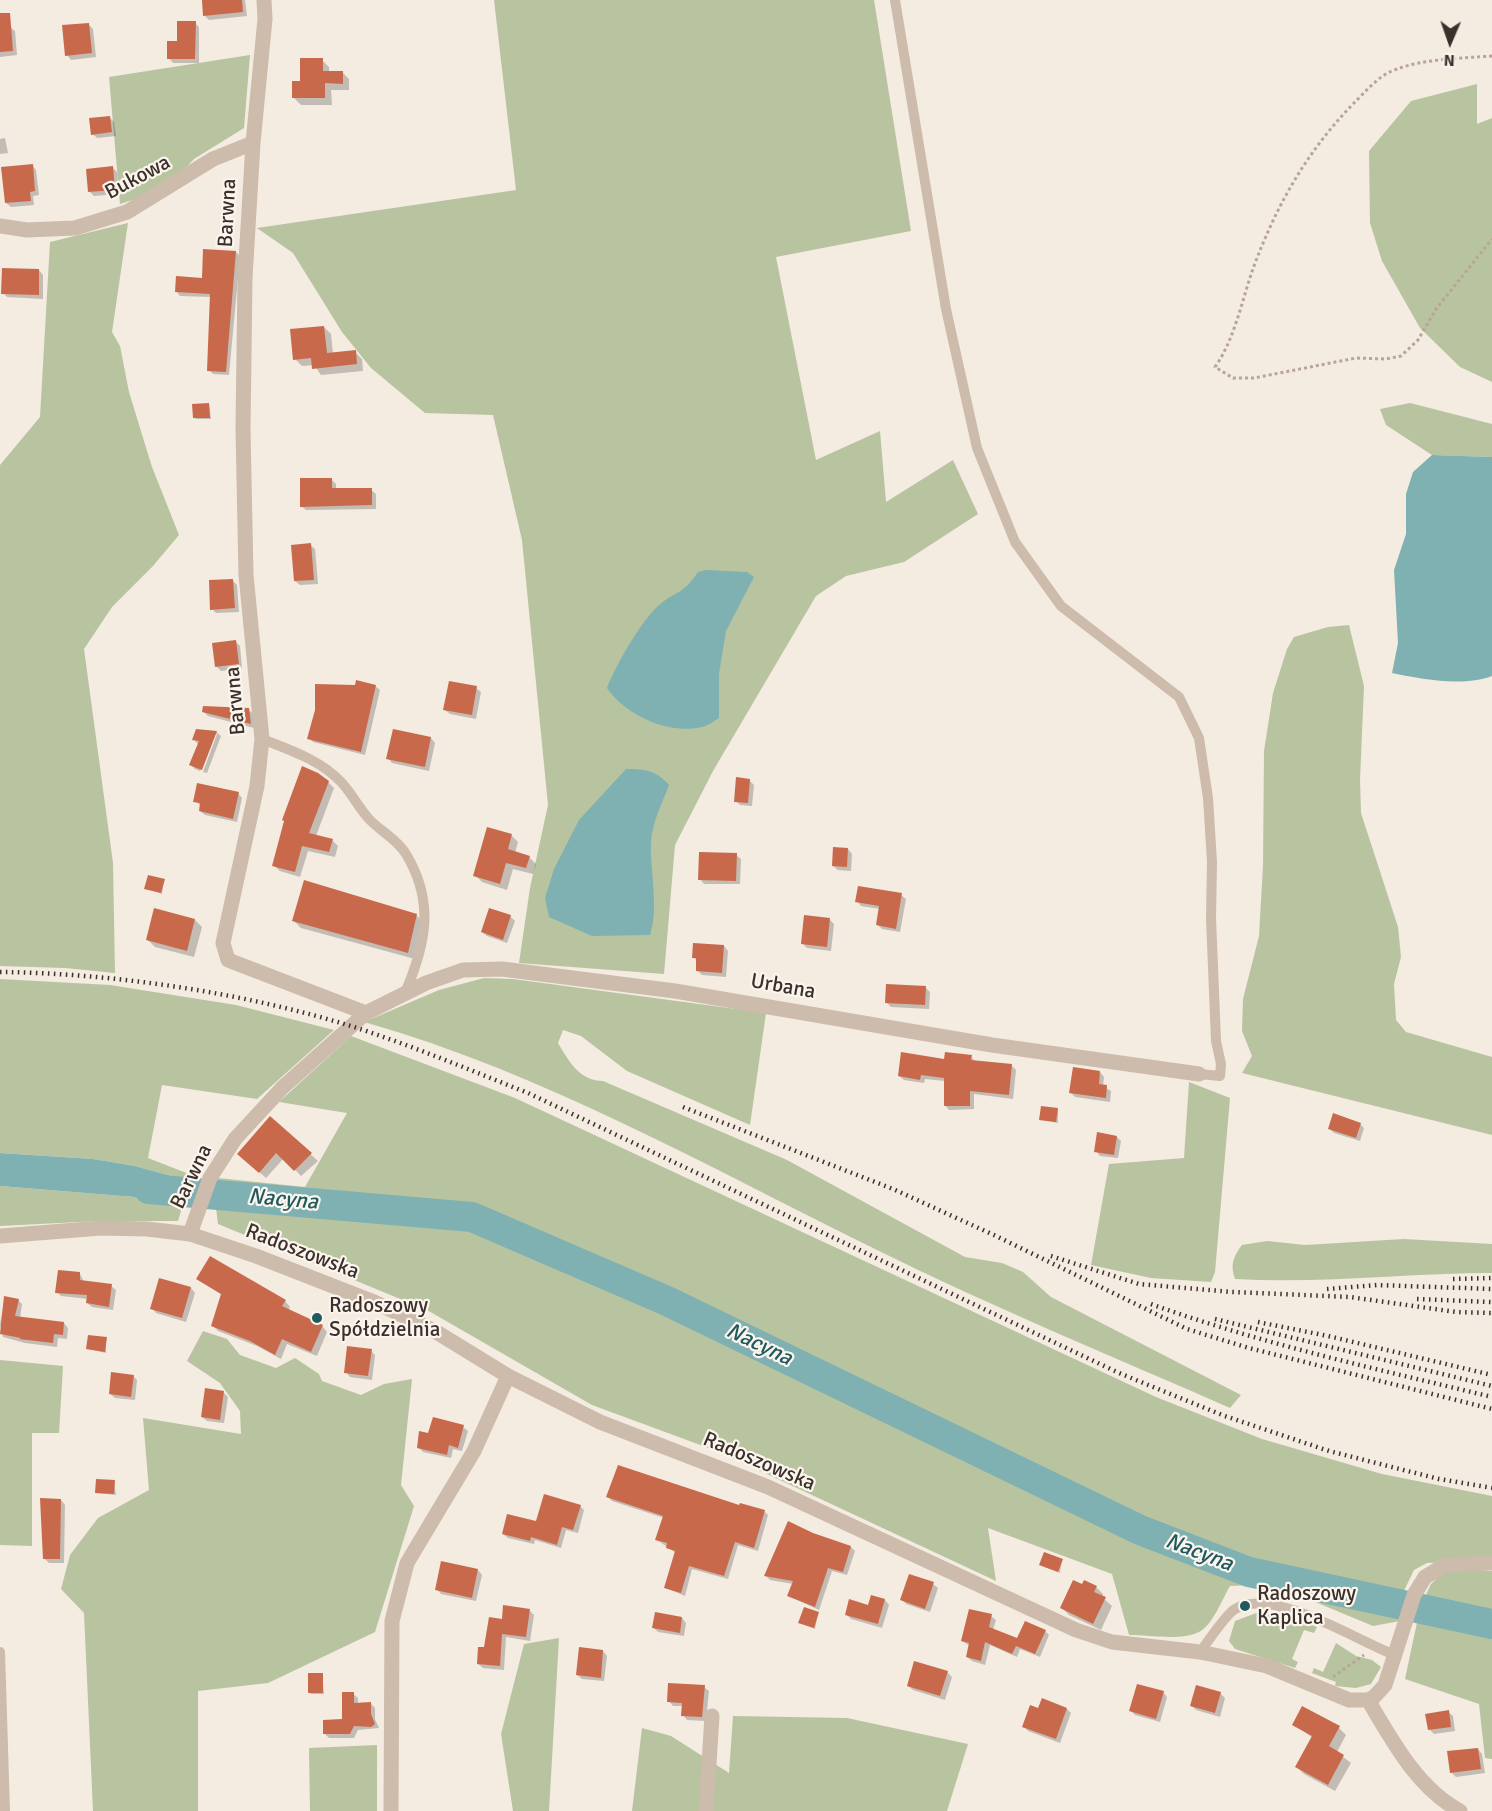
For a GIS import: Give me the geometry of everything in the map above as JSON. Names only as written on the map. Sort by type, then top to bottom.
[{"type":"street","name":"Barwna","points":[[190,1234],[210,1178],[235,1139],[283,1087],[366,1013],[228,960],[223,943],[257,786],[262,739],[246,575],[243,429],[245,278],[253,143],[265,19],[264,0]]},
{"type":"street","name":"Bukowa","points":[[0,226],[27,230],[75,228],[127,212],[213,159],[253,143]]},
{"type":"street","name":"Urbana","points":[[366,1013],[426,982],[463,970],[502,969],[686,992],[992,1045],[1199,1074]]},
{"type":"street","name":"Radoszowska","points":[[0,1236],[101,1228],[147,1229],[190,1234],[256,1256],[374,1302],[438,1333],[508,1376],[600,1422],[768,1487],[1076,1630],[1112,1642],[1200,1652],[1267,1666],[1349,1700],[1368,1700]]},
{"type":"street","points":[[391,1811],[392,1621],[407,1563],[474,1451],[508,1376]]},
{"type":"street","points":[[1460,1811],[1445,1802],[1404,1758],[1368,1700],[1385,1685],[1414,1595],[1425,1577],[1445,1565],[1492,1563]]},
{"type":"street","points":[[706,1811],[712,1716]]},
{"type":"lane","points":[[895,0],[946,309],[977,448],[1015,542],[1061,606],[1179,697],[1199,738],[1208,798],[1216,1041],[1221,1064],[1220,1076],[1199,1074]]},
{"type":"lane","points":[[262,739],[307,757],[341,782],[371,822],[405,852],[424,896],[426,931],[416,968],[405,993]]},
{"type":"lane","points":[[1200,1652],[1234,1609],[1257,1602],[1336,1625],[1375,1647],[1395,1655]]},
{"type":"lane","points":[[0,1652],[5,1811]]},
{"type":"path","points":[[1492,56],[1396,69],[1371,85],[1324,134],[1288,187],[1255,262],[1228,348],[1215,367],[1233,378],[1254,378],[1356,358],[1386,359],[1401,356],[1418,340],[1436,309],[1492,239]]},
{"type":"path","points":[[1316,1688],[1375,1647]]},
{"type":"green space","points":[[494,0],[874,0],[911,231],[776,257],[816,460],[880,431],[886,502],[953,460],[978,514],[904,562],[846,576],[816,596],[713,771],[675,845],[664,974],[519,963],[530,888],[548,805],[522,540],[493,415],[425,413],[371,368],[342,332],[293,253],[257,228],[516,190]]},
{"type":"green space","points":[[250,55],[244,128],[194,159],[178,176],[153,193],[120,204],[109,77]]},
{"type":"green space","points":[[1477,84],[1477,124],[1492,118],[1492,382],[1460,367],[1420,328],[1382,261],[1370,223],[1369,151],[1411,101]]},
{"type":"green space","points":[[128,223],[112,332],[120,346],[129,392],[152,467],[179,535],[153,566],[112,607],[84,649],[113,863],[115,973],[65,968],[0,966],[0,465],[40,417],[50,242]]},
{"type":"green space","points":[[1410,403],[1492,424],[1492,457],[1432,455],[1386,425],[1380,409]]},
{"type":"green space","points":[[1349,625],[1364,686],[1361,813],[1398,927],[1401,957],[1394,984],[1396,1020],[1406,1032],[1492,1057],[1492,1135],[1242,1073],[1252,1056],[1242,1031],[1243,999],[1259,936],[1263,865],[1264,751],[1273,693],[1287,649],[1294,637],[1328,627]]},
{"type":"green space","points":[[484,978],[513,979],[766,1013],[750,1125],[627,1071],[581,1036],[563,1030],[558,1043],[566,1057],[587,1078],[603,1081],[787,1160],[965,1257],[1002,1263],[1023,1272],[1051,1297],[1241,1395],[1230,1408],[920,1271],[689,1155],[561,1095],[431,1043],[364,1022],[439,990]]},
{"type":"green space","points":[[0,979],[110,985],[236,1005],[334,1030],[257,1099],[162,1085],[148,1158],[189,1174],[200,1175],[193,1182],[135,1166],[93,1159],[0,1153]]},
{"type":"green space","points":[[351,1036],[515,1098],[1156,1397],[1262,1439],[1382,1474],[1492,1496],[1492,1560],[1427,1563],[1414,1570],[1401,1597],[1250,1568],[974,1443],[666,1294],[474,1212],[218,1191],[218,1178],[305,1187],[347,1113],[279,1102]]},
{"type":"green space","points":[[1189,1082],[1230,1098],[1215,1272],[1211,1282],[1151,1278],[1091,1265],[1109,1164],[1184,1158]]},
{"type":"green space","points":[[0,1186],[184,1201],[178,1221],[99,1221],[0,1226]]},
{"type":"green space","points":[[215,1200],[470,1223],[664,1304],[1130,1534],[1247,1574],[1403,1608],[1400,1621],[1373,1626],[1308,1599],[1251,1585],[1230,1586],[1209,1624],[1199,1632],[1174,1637],[1129,1635],[1112,1574],[988,1528],[996,1581],[722,1453],[592,1405],[427,1310],[218,1224]]},
{"type":"green space","points":[[1404,1239],[1492,1244],[1492,1273],[1299,1280],[1235,1279],[1233,1274],[1233,1261],[1242,1245],[1267,1241],[1305,1245]]},
{"type":"green space","points":[[203,1331],[227,1339],[240,1355],[276,1368],[295,1358],[319,1374],[322,1381],[361,1395],[384,1384],[412,1379],[401,1485],[414,1506],[375,1632],[268,1683],[198,1691],[198,1811],[93,1811],[84,1613],[61,1589],[70,1555],[98,1518],[149,1490],[143,1418],[241,1434],[240,1411],[220,1383],[187,1361]]},
{"type":"green space","points":[[0,1360],[63,1366],[59,1433],[32,1433],[32,1546],[0,1545]]},
{"type":"green space","points":[[1445,1570],[1492,1571],[1492,1617],[1423,1601],[1431,1584]]},
{"type":"green space","points":[[1259,1612],[1297,1619],[1317,1627],[1314,1633],[1304,1630],[1292,1659],[1298,1662],[1295,1668],[1235,1649],[1229,1641],[1235,1621]]},
{"type":"green space","points":[[1419,1613],[1492,1628],[1492,1759],[1485,1758],[1479,1704],[1405,1679]]},
{"type":"green space","points":[[559,1638],[549,1811],[513,1811],[501,1734],[524,1644]]},
{"type":"green space","points":[[1336,1643],[1356,1656],[1372,1660],[1381,1667],[1371,1684],[1356,1688],[1335,1686],[1336,1682],[1312,1673],[1314,1668],[1323,1672]]},
{"type":"green space","points":[[733,1716],[847,1718],[968,1744],[947,1811],[632,1811],[642,1728],[671,1736],[729,1773]]},
{"type":"green space","points":[[377,1745],[377,1811],[310,1811],[309,1748]]},
{"type":"water","points":[[1432,455],[1492,457],[1492,676],[1481,679],[1442,681],[1392,673],[1398,643],[1394,570],[1406,534],[1406,494],[1413,472]]},
{"type":"water","points":[[706,570],[747,572],[754,577],[726,631],[719,674],[719,718],[709,725],[689,729],[649,721],[625,707],[607,688],[630,644],[652,612],[665,600],[684,589],[698,572]]},
{"type":"water","points":[[626,769],[650,771],[669,785],[655,820],[651,843],[653,924],[650,935],[592,936],[549,917],[545,898],[554,869],[579,820]]},
{"type":"water","points":[[0,1153],[93,1159],[135,1166],[193,1182],[184,1201],[0,1186]]},
{"type":"building","points":[[202,0],[242,0],[243,12],[203,16]]},
{"type":"building","points":[[0,13],[10,13],[13,51],[0,52]]},
{"type":"building","points":[[177,21],[196,21],[195,59],[167,59],[167,41],[177,41]]},
{"type":"building","points":[[89,23],[92,53],[65,56],[62,25]]},
{"type":"building","points":[[300,58],[323,58],[323,71],[343,71],[343,84],[325,83],[325,98],[292,98],[292,81],[300,81]]},
{"type":"building","points":[[110,116],[112,132],[91,135],[89,118]]},
{"type":"building","points":[[33,164],[35,191],[30,192],[31,201],[5,203],[1,167]]},
{"type":"building","points":[[113,166],[115,190],[88,192],[86,169]]},
{"type":"building","points":[[203,249],[236,251],[226,372],[207,371],[210,294],[175,292],[176,276],[202,278]]},
{"type":"building","points":[[2,268],[39,269],[39,295],[1,294]]},
{"type":"building","points":[[324,326],[327,353],[356,350],[357,364],[312,369],[311,358],[293,360],[290,329]]},
{"type":"building","points":[[209,403],[210,418],[193,418],[192,404]]},
{"type":"building","points":[[300,478],[332,478],[332,488],[372,488],[372,505],[300,507]]},
{"type":"building","points":[[311,543],[314,580],[294,581],[291,545]]},
{"type":"building","points":[[233,579],[235,608],[210,610],[209,580]]},
{"type":"building","points":[[236,640],[239,664],[215,667],[212,643]]},
{"type":"building","points":[[356,680],[376,685],[361,752],[307,739],[315,710],[315,684],[355,685]]},
{"type":"building","points":[[449,681],[477,686],[472,715],[443,710]]},
{"type":"building","points":[[203,706],[249,708],[251,724],[202,712]]},
{"type":"building","points":[[196,729],[217,731],[202,770],[189,765],[199,741],[192,740]]},
{"type":"building","points":[[393,729],[431,737],[425,767],[386,759]]},
{"type":"building","points":[[302,766],[329,781],[309,833],[333,839],[329,852],[302,846],[295,872],[272,866],[284,821],[282,820]]},
{"type":"building","points":[[736,777],[750,779],[748,803],[734,802]]},
{"type":"building","points":[[197,783],[239,792],[233,819],[199,811],[200,803],[193,802]]},
{"type":"building","points":[[487,827],[512,834],[508,849],[530,856],[526,868],[506,863],[500,884],[473,876]]},
{"type":"building","points":[[833,847],[848,848],[847,867],[832,866]]},
{"type":"building","points":[[699,852],[737,853],[736,881],[698,880]]},
{"type":"building","points":[[148,875],[165,879],[161,893],[144,889]]},
{"type":"building","points":[[304,880],[417,914],[408,953],[292,921]]},
{"type":"building","points":[[858,886],[902,893],[896,929],[876,925],[879,906],[855,902]]},
{"type":"building","points":[[154,908],[195,919],[187,951],[146,940]]},
{"type":"building","points":[[489,908],[511,915],[503,940],[481,932]]},
{"type":"building","points":[[804,915],[830,918],[827,947],[801,944]]},
{"type":"building","points":[[693,943],[724,945],[722,973],[696,971],[696,958],[692,958]]},
{"type":"building","points":[[886,984],[926,986],[925,1005],[885,1003]]},
{"type":"building","points":[[901,1052],[944,1059],[945,1052],[972,1055],[971,1060],[1012,1064],[1009,1095],[970,1091],[970,1106],[944,1106],[944,1078],[921,1075],[920,1080],[898,1076]]},
{"type":"building","points":[[1073,1067],[1100,1071],[1099,1084],[1107,1085],[1106,1098],[1069,1093]]},
{"type":"building","points":[[1041,1106],[1058,1108],[1056,1122],[1039,1120]]},
{"type":"building","points":[[1333,1113],[1361,1123],[1356,1138],[1328,1129]]},
{"type":"building","points":[[270,1116],[312,1153],[294,1171],[276,1153],[259,1173],[237,1154]]},
{"type":"building","points":[[1097,1132],[1117,1136],[1114,1155],[1094,1152]]},
{"type":"building","points":[[210,1256],[286,1300],[282,1306],[323,1325],[311,1352],[282,1339],[275,1355],[250,1341],[211,1326],[221,1294],[196,1279]]},
{"type":"building","points":[[58,1270],[80,1272],[80,1280],[112,1284],[109,1307],[86,1303],[87,1295],[55,1293]]},
{"type":"building","points":[[159,1278],[191,1287],[182,1318],[150,1309]]},
{"type":"building","points":[[4,1296],[19,1299],[15,1316],[64,1322],[63,1335],[54,1334],[53,1343],[0,1334]]},
{"type":"building","points":[[88,1335],[107,1337],[105,1352],[86,1349]]},
{"type":"building","points":[[347,1346],[372,1349],[368,1376],[344,1373]]},
{"type":"building","points":[[111,1372],[134,1375],[131,1397],[109,1394]]},
{"type":"building","points":[[205,1388],[224,1391],[220,1420],[201,1417]]},
{"type":"building","points":[[433,1417],[464,1425],[458,1448],[449,1445],[447,1455],[417,1448],[419,1431],[428,1433]]},
{"type":"building","points":[[618,1465],[739,1505],[740,1503],[765,1510],[754,1548],[735,1542],[724,1576],[689,1566],[681,1593],[664,1588],[675,1551],[666,1548],[667,1543],[655,1540],[663,1516],[606,1497]]},
{"type":"building","points":[[96,1479],[115,1480],[114,1494],[95,1493]]},
{"type":"building","points":[[544,1494],[581,1505],[573,1530],[562,1527],[557,1545],[531,1537],[530,1541],[502,1534],[507,1514],[536,1521]]},
{"type":"building","points":[[40,1498],[61,1499],[60,1559],[43,1559]]},
{"type":"building","points":[[788,1521],[813,1533],[851,1546],[843,1572],[828,1568],[815,1607],[787,1596],[793,1581],[764,1576]]},
{"type":"building","points":[[1044,1552],[1063,1559],[1058,1572],[1039,1565]]},
{"type":"building","points":[[441,1561],[478,1569],[472,1598],[435,1590]]},
{"type":"building","points":[[909,1574],[934,1582],[925,1609],[900,1600]]},
{"type":"building","points":[[1073,1580],[1082,1584],[1084,1580],[1097,1586],[1094,1592],[1106,1597],[1093,1624],[1060,1608]]},
{"type":"building","points":[[871,1595],[885,1599],[878,1624],[845,1615],[849,1599],[868,1605]]},
{"type":"building","points":[[503,1605],[530,1609],[526,1637],[502,1634],[500,1666],[477,1664],[478,1647],[484,1647],[489,1617],[502,1619]]},
{"type":"building","points":[[804,1607],[819,1612],[814,1628],[798,1623]]},
{"type":"building","points":[[969,1609],[992,1614],[989,1627],[1017,1638],[1025,1621],[1046,1630],[1035,1654],[1016,1646],[1012,1654],[985,1642],[981,1661],[966,1657],[969,1643],[961,1641]]},
{"type":"building","points":[[655,1612],[682,1617],[680,1633],[652,1628]]},
{"type":"building","points":[[579,1647],[603,1650],[601,1678],[576,1675]]},
{"type":"building","points":[[914,1661],[948,1671],[940,1696],[907,1686]]},
{"type":"building","points":[[308,1673],[323,1673],[323,1693],[308,1693]]},
{"type":"building","points":[[668,1683],[705,1685],[702,1717],[681,1716],[682,1703],[667,1702]]},
{"type":"building","points":[[1137,1684],[1164,1691],[1156,1719],[1129,1711]]},
{"type":"building","points":[[1196,1685],[1221,1692],[1215,1713],[1190,1706]]},
{"type":"building","points":[[342,1692],[354,1692],[354,1703],[371,1702],[371,1714],[375,1724],[371,1727],[354,1726],[350,1734],[323,1734],[323,1720],[342,1719]]},
{"type":"building","points":[[1042,1698],[1067,1708],[1056,1739],[1022,1727],[1030,1705],[1038,1708]]},
{"type":"building","points":[[1302,1706],[1340,1726],[1329,1746],[1344,1755],[1328,1785],[1295,1767],[1312,1736],[1292,1725]]},
{"type":"building","points":[[1449,1710],[1451,1727],[1428,1730],[1425,1714]]},
{"type":"building","points":[[1478,1748],[1481,1769],[1450,1773],[1447,1751]]},
{"type":"waterway","name":"Nacyna","points":[[149,1189],[472,1217],[667,1301],[1140,1530],[1249,1572],[1492,1624]]},
{"type":"railway","points":[[0,972],[88,976],[179,987],[269,1004],[376,1034],[528,1093],[1119,1373],[1222,1415],[1329,1451],[1439,1479],[1492,1488]]},
{"type":"railway","points":[[683,1107],[893,1189],[996,1236],[1187,1329],[1249,1348],[1492,1409]]},
{"type":"railway","points":[[1051,1256],[1139,1284],[1232,1292],[1350,1297],[1456,1312],[1492,1313]]},
{"type":"railway","points":[[1453,1279],[1492,1278]]},
{"type":"railway","points":[[1327,1289],[1377,1285],[1492,1289]]},
{"type":"railway","points":[[1417,1299],[1492,1302]]},
{"type":"railway","points":[[1151,1304],[1277,1344],[1492,1397]]},
{"type":"railway","points":[[1215,1319],[1492,1386]]},
{"type":"railway","points":[[1258,1322],[1328,1336],[1492,1375]]},
{"type":"place","name":"Radoszowy Spółdzielnia","points":[[317,1318]]},
{"type":"place","name":"Radoszowy Kaplica","points":[[1245,1606]]}]
